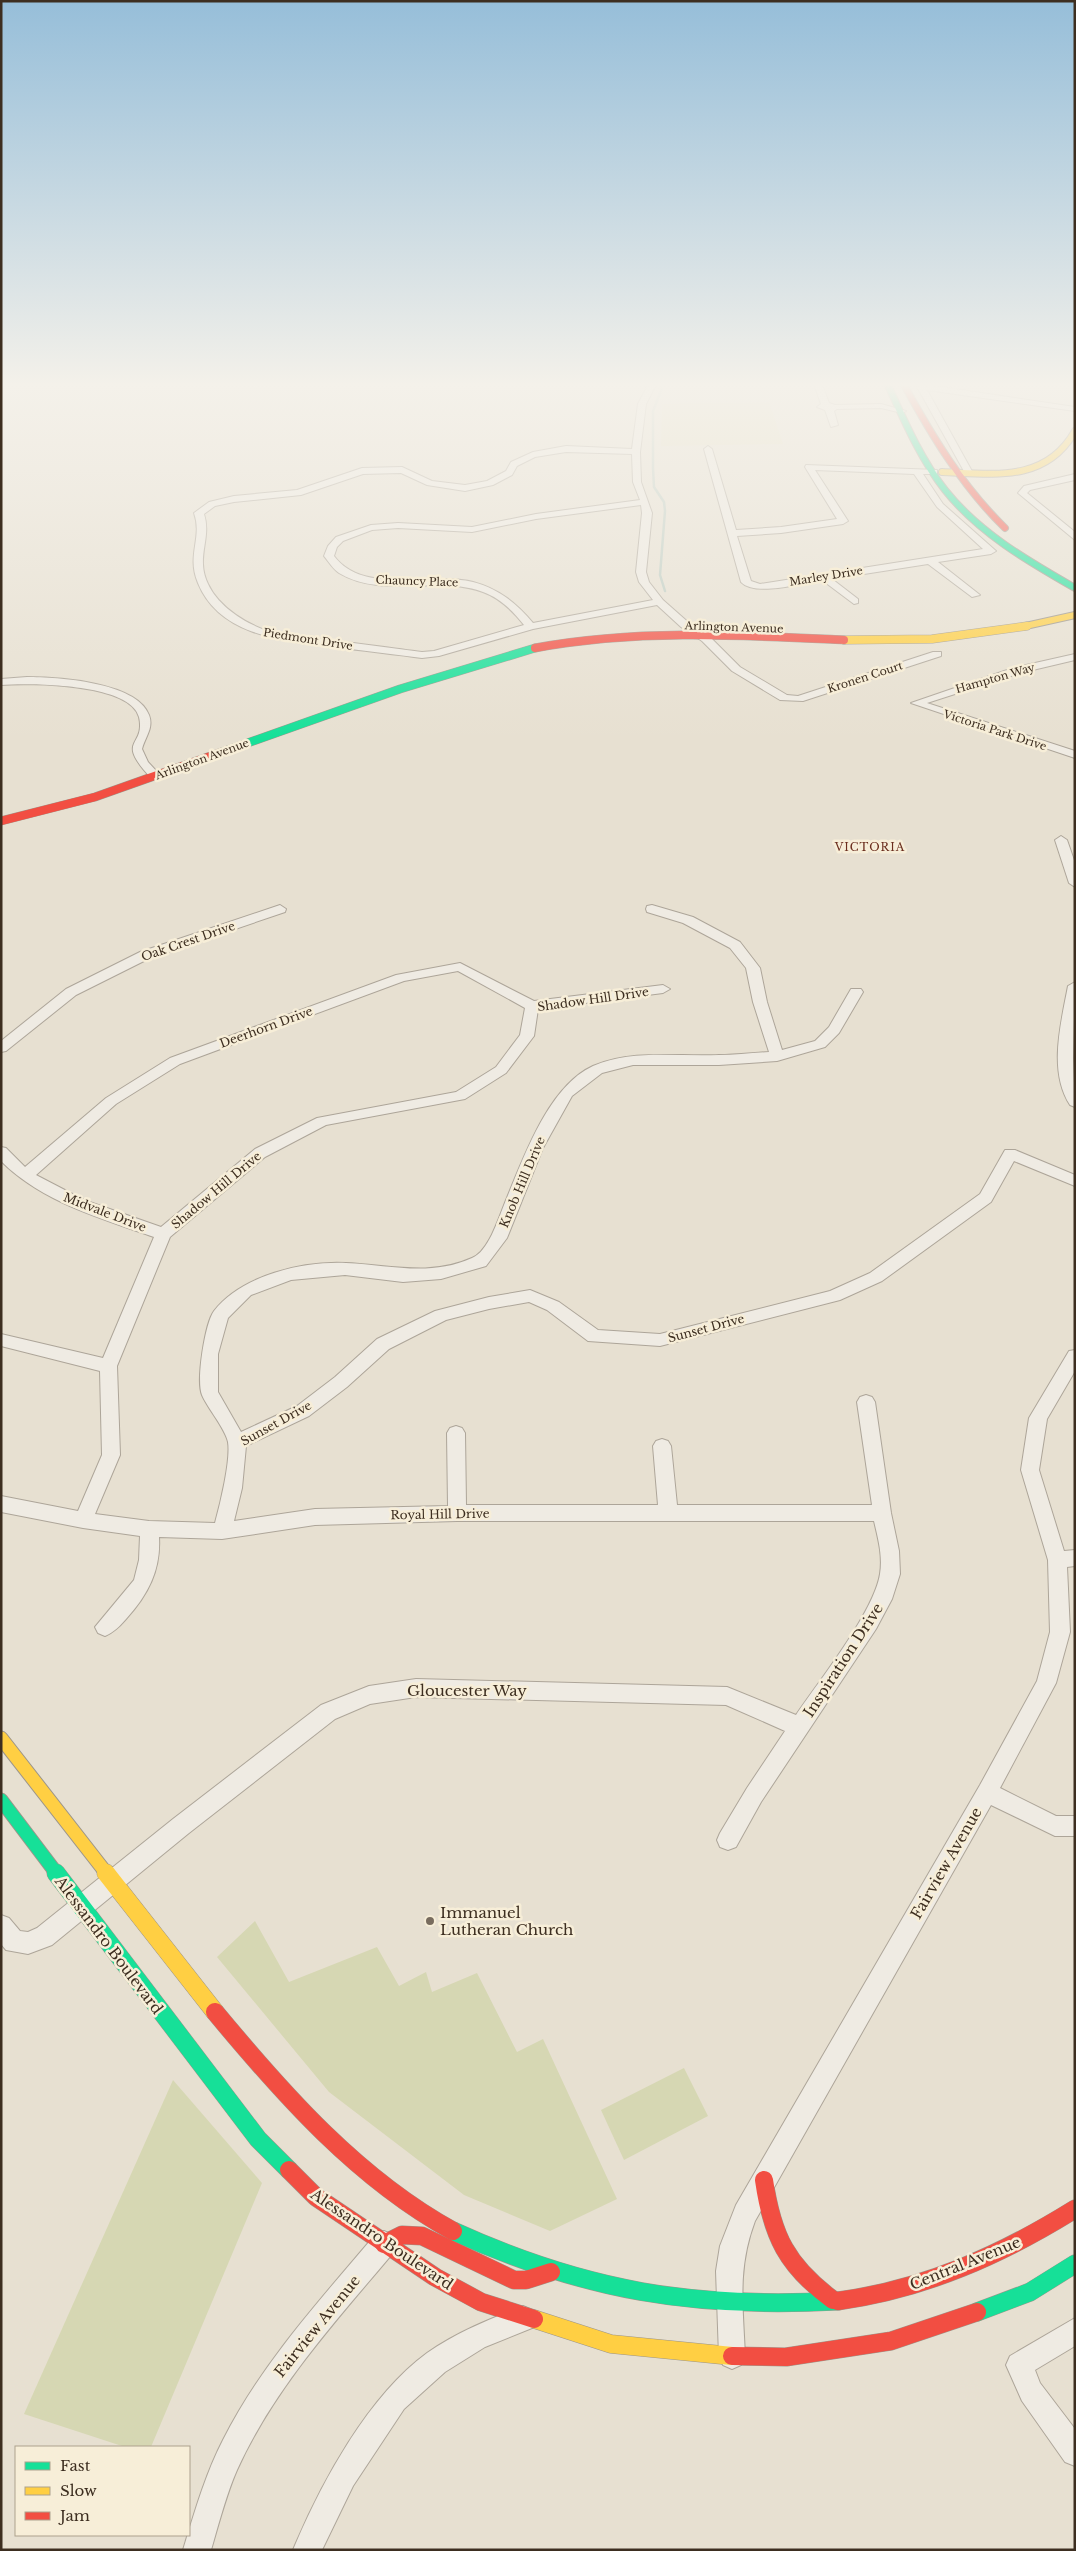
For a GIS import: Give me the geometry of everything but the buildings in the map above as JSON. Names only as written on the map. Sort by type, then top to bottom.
[{"type":"main road","points":[[955,502],[985,531],[1016,553],[1075,588]]},
{"type":"main road","points":[[978,502],[1012,533]]},
{"type":"main road","points":[[1048,558],[1075,574]]},
{"type":"main road","name":"Arlington Avenue","points":[[400,689],[416,679],[487,652],[536,638],[593,629],[685,625],[925,633],[993,627],[1075,605]]},
{"type":"main road","name":"Arlington Avenue","points":[[1,821],[66,805],[155,776],[400,689],[426,683],[511,654],[575,640],[628,634],[700,634],[843,640],[950,640],[1010,633],[1075,615]]},
{"type":"main road","points":[[1,1738],[112,1882],[271,2081],[332,2143],[408,2203],[451,2229],[514,2259],[552,2272],[640,2294],[729,2304]]},
{"type":"main road","name":"Alessandro Boulevard","points":[[1,1800],[258,2139],[316,2197],[384,2244],[481,2302],[611,2344],[732,2356]]},
{"type":"main road","points":[[764,2180],[770,2224],[784,2257],[813,2288],[833,2300]]},
{"type":"main road","name":"Central Avenue","points":[[729,2304],[833,2300],[876,2296],[934,2279],[991,2256],[1046,2229],[1075,2209]]},
{"type":"main road","points":[[384,2244],[394,2237],[406,2233],[422,2236],[514,2280],[526,2280],[552,2272]]},
{"type":"main road","points":[[732,2356],[786,2357],[891,2341],[936,2327],[1030,2292],[1075,2264]]},
{"type":"street","name":"Piedmont Drive","points":[[221,502],[212,504],[199,513],[203,523],[203,538],[196,556],[200,582],[211,599],[253,630],[274,636],[422,655],[435,654],[531,626],[659,602]]},
{"type":"street","points":[[646,502],[642,572],[644,582],[659,602],[685,625],[700,634]]},
{"type":"street","name":"Chauncy Place","points":[[531,626],[504,598],[486,589],[457,582],[369,580],[344,572],[329,556],[331,546],[338,539],[359,531],[382,526],[400,524],[465,530],[552,514],[646,502]]},
{"type":"street","points":[[724,502],[733,533],[781,530],[844,521],[832,502]]},
{"type":"street","name":"Marley Drive","points":[[733,533],[746,582],[750,586],[824,577],[991,551],[938,502]]},
{"type":"street","points":[[1033,502],[1075,537]]},
{"type":"street","points":[[929,560],[975,595]]},
{"type":"street","points":[[824,577],[854,601]]},
{"type":"street","name":"Kronen Court","points":[[700,634],[740,672],[784,698],[792,700],[937,654]]},
{"type":"street","name":"Hampton Way","points":[[916,702],[1017,670],[1075,657]]},
{"type":"street","points":[[1,682],[50,680],[97,688],[135,703],[143,714],[145,727],[136,747],[137,755],[155,776]]},
{"type":"street","name":"Victoria Park Drive","points":[[916,702],[1075,755]]},
{"type":"street","points":[[1061,840],[1075,883]]},
{"type":"street","name":"Oak Crest Drive","points":[[1,1048],[71,992],[145,955],[280,909]]},
{"type":"street","points":[[652,909],[688,920],[735,946],[753,968],[760,1002],[778,1056]]},
{"type":"street","name":"Deerhorn Drive","points":[[25,1176],[111,1101],[175,1060],[401,978],[460,967],[532,1006]]},
{"type":"street","points":[[1075,986],[1064,1042],[1068,1086],[1075,1102]]},
{"type":"street","name":"Shadow Hill Drive","points":[[83,1520],[111,1455],[108,1366],[163,1234],[260,1153],[322,1121],[460,1096],[501,1070],[527,1036],[532,1006],[663,989]]},
{"type":"street","name":"Knob Hill Drive","points":[[237,1442],[209,1392],[210,1354],[220,1315],[245,1291],[289,1274],[345,1269],[403,1276],[422,1275],[441,1273],[480,1262],[499,1238],[535,1148],[567,1093],[597,1070],[633,1060],[719,1060],[778,1056],[820,1044],[834,1030],[856,992]]},
{"type":"street","name":"Midvale Drive","points":[[1,1152],[25,1176],[78,1204],[163,1234]]},
{"type":"street","name":"Sunset Drive","points":[[222,1531],[233,1488],[237,1442],[303,1411],[341,1382],[382,1344],[441,1315],[530,1296],[553,1306],[594,1336],[660,1340],[834,1296],[876,1277],[986,1198],[1010,1154],[1075,1181]]},
{"type":"street","points":[[1,1340],[108,1366]]},
{"type":"street","name":"Fairview Avenue","points":[[732,2356],[729,2271],[733,2246],[745,2214],[987,1792],[1046,1683],[1060,1632],[1066,1559],[1030,1470],[1038,1418],[1075,1356]]},
{"type":"street","name":"Inspiration Drive","points":[[728,1840],[754,1795],[864,1630],[882,1599],[890,1574],[890,1551],[882,1513],[866,1402]]},
{"type":"street","points":[[456,1434],[457,1513]]},
{"type":"street","points":[[662,1446],[668,1512]]},
{"type":"street","name":"Royal Hill Drive","points":[[1,1504],[83,1520],[149,1529],[222,1531],[315,1518],[457,1513],[882,1513]]},
{"type":"street","points":[[105,1627],[133,1600],[146,1576],[151,1547],[149,1529]]},
{"type":"street","name":"Gloucester Way","points":[[1,1926],[14,1942],[28,1943],[44,1938],[328,1712],[369,1695],[416,1688],[727,1696],[800,1727]]},
{"type":"street","points":[[987,1792],[1056,1826],[1075,1826]]},
{"type":"street","name":"Fairview Avenue","points":[[197,2550],[232,2451],[256,2407],[290,2355],[384,2244]]},
{"type":"street","points":[[307,2550],[343,2476],[394,2400],[436,2363],[476,2338],[526,2318]]},
{"type":"street","points":[[1075,2331],[1019,2365],[1031,2392],[1075,2452]]},
{"type":"green space","points":[[255,1921],[289,1982],[377,1947],[399,1986],[426,1972],[432,1992],[477,1973],[517,2052],[543,2039],[617,2199],[550,2231],[464,2195],[329,2092],[217,1957]]},
{"type":"green space","points":[[684,2068],[708,2116],[624,2160],[601,2110]]},
{"type":"green space","points":[[173,2080],[262,2183],[151,2446],[122,2446],[24,2414]]},
{"type":"waterway","points":[[664,502],[660,575],[665,591]]},
{"type":"traffic: fast","points":[[955,502],[973,520],[1005,545],[1075,588]]},
{"type":"traffic: fast","points":[[222,752],[400,689],[535,648]]},
{"type":"traffic: fast","points":[[1,1800],[258,2139],[289,2170]]},
{"type":"traffic: fast","points":[[453,2231],[498,2252],[545,2269],[640,2293],[689,2300],[738,2303],[788,2304],[838,2301]]},
{"type":"traffic: fast","points":[[977,2312],[1030,2292],[1075,2264]]},
{"type":"traffic: slow","points":[[844,640],[932,639],[989,633],[1075,615]]},
{"type":"traffic: slow","points":[[1,1738],[215,2012]]},
{"type":"traffic: slow","points":[[534,2319],[611,2344],[732,2356]]},
{"type":"traffic: jam","points":[[980,502],[1005,528]]},
{"type":"traffic: jam","points":[[535,648],[613,636],[651,634],[844,640]]},
{"type":"traffic: jam","points":[[1,821],[95,797],[222,752]]},
{"type":"traffic: jam","points":[[215,2012],[272,2079],[333,2141],[395,2193],[453,2231]]},
{"type":"traffic: jam","points":[[289,2170],[316,2197],[435,2277],[481,2302],[534,2319]]},
{"type":"traffic: jam","points":[[764,2180],[771,2218],[783,2249],[803,2275],[833,2300]]},
{"type":"traffic: jam","points":[[838,2301],[870,2297],[932,2281],[1020,2242],[1075,2209]]},
{"type":"traffic: jam","points":[[384,2244],[402,2235],[422,2236],[514,2280],[526,2280],[551,2272]]},
{"type":"traffic: jam","points":[[732,2356],[786,2357],[891,2341],[977,2312]]},
{"type":"place","name":"Immanuel Lutheran Church","points":[[430,1921]]},
{"type":"district","name":"VICTORIA","points":[[870,847]]}]
